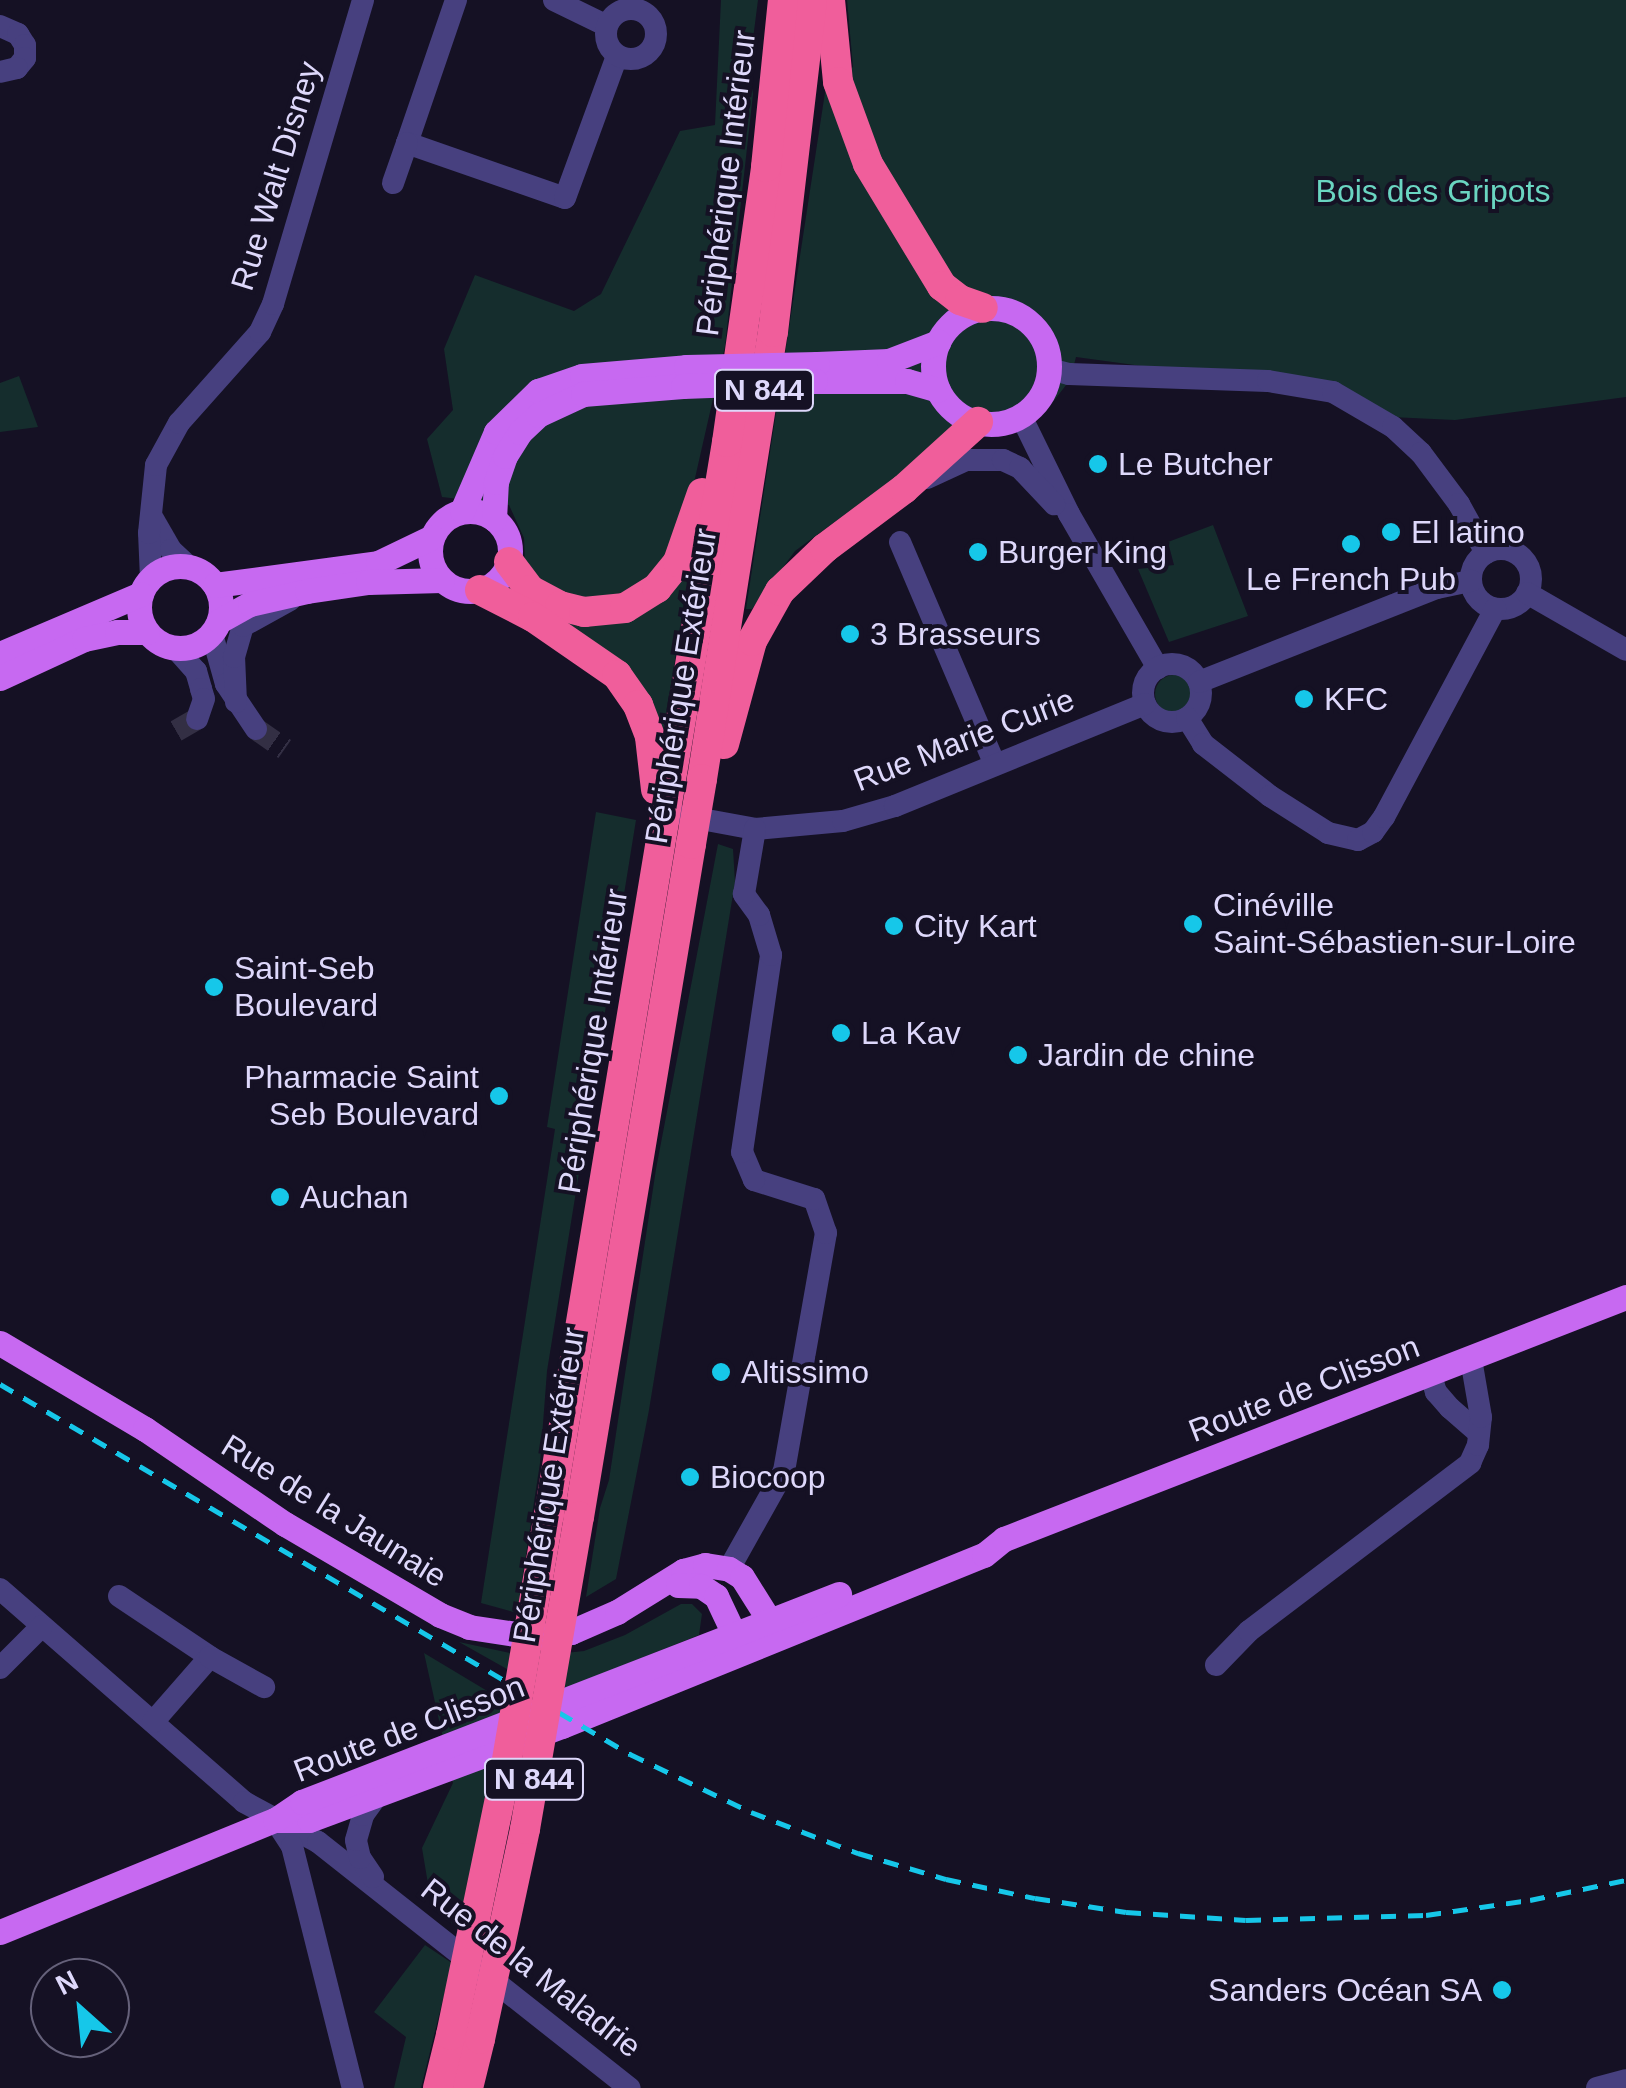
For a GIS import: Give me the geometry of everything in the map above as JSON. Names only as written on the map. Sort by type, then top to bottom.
[{"type":"highway","name":"Périphérique Intérieur","points":[[438,2088],[465,2038],[503,1783],[564,1516],[649,912],[671,835],[663,786],[727,442],[766,167],[783,0]]},
{"type":"highway","name":"Périphérique Extérieur","points":[[564,1516],[671,835],[702,778],[776,313],[812,0]]},
{"type":"highway","points":[[830,0],[838,82],[868,164],[942,286],[960,300],[984,308]]},
{"type":"highway","points":[[702,778],[717,768],[752,641],[780,591],[825,548],[904,490],[978,422]]},
{"type":"highway","points":[[508,562],[530,590],[569,609],[612,612],[642,600],[678,562],[710,460],[727,442]]},
{"type":"highway","points":[[480,590],[533,617],[617,675],[638,705],[663,786]]},
{"type":"highway","name":"N 844","points":[[465,2038],[468,2088]]},
{"type":"main road","points":[[462,512],[496,432],[538,391],[582,376],[816,372],[889,362],[938,342],[961,316],[984,308],[1006,310],[1035,327],[1046,346],[1049,369],[1044,391],[1021,416],[1007,421],[978,422],[954,410],[938,390],[933,366],[938,342]]},
{"type":"main road","points":[[816,372],[908,381],[938,390]]},
{"type":"main road","points":[[0,678],[84,639],[117,632],[148,632],[176,648],[196,646],[250,604],[307,591],[368,582],[442,580],[464,591],[480,590],[498,580],[508,562],[508,538],[494,519],[496,482],[505,456],[520,432],[538,415],[583,394],[684,377]]},
{"type":"main road","points":[[215,584],[378,563],[432,537],[444,520],[462,512],[494,519]]},
{"type":"main road","points":[[432,537],[430,560],[442,580]]},
{"type":"main road","points":[[0,654],[146,586],[169,568],[190,567],[215,584],[222,609],[216,628]]},
{"type":"main road","points":[[146,586],[140,614],[148,632]]},
{"type":"main road","name":"Route de Clisson","points":[[276,1820],[309,1820],[606,1708],[614,1695],[629,1688],[980,1541],[1004,1539],[1626,1297]]},
{"type":"main road","name":"Rue de la Jaunaie","points":[[0,1342],[146,1430],[285,1524],[440,1615],[469,1627],[552,1637],[604,1619],[665,1587],[694,1576],[709,1581],[729,1569]]},
{"type":"main road","points":[[729,1569],[748,1584],[759,1631]]},
{"type":"main road","points":[[665,1587],[701,1586],[759,1631]]},
{"type":"main road","name":"Route de Clisson","points":[[0,1932],[276,1820],[302,1802],[759,1631]]},
{"type":"street","name":"Rue Walt Disney","points":[[146,586],[156,464],[179,422],[260,332],[306,194],[363,0]]},
{"type":"street","points":[[393,183],[456,0]]},
{"type":"street","points":[[554,0],[607,26]]},
{"type":"street","points":[[634,9],[650,18],[656,32],[654,44],[644,56],[629,60],[618,56],[609,48],[607,26],[612,17],[634,9]]},
{"type":"street","points":[[0,26],[18,34],[25,45],[25,58],[17,68],[0,72]]},
{"type":"street","points":[[406,143],[564,207],[618,56]]},
{"type":"street","points":[[1049,369],[1069,374],[1268,381],[1333,392],[1392,426],[1421,453],[1459,504],[1486,553]]},
{"type":"street","points":[[1021,416],[1069,514],[1158,668]]},
{"type":"street","points":[[904,490],[966,460],[985,457],[1020,468],[1069,514]]},
{"type":"street","points":[[151,514],[171,550],[190,567]]},
{"type":"street","points":[[900,542],[995,765]]},
{"type":"street","points":[[1502,549],[1521,556],[1530,574],[1527,593],[1514,606],[1495,608],[1478,599],[1471,581],[1476,562],[1486,553],[1502,549]]},
{"type":"street","points":[[1199,682],[1436,588],[1471,581]]},
{"type":"street","points":[[236,702],[234,657],[243,626],[307,591]]},
{"type":"street","points":[[1527,593],[1626,650]]},
{"type":"street","points":[[1187,718],[1203,744],[1270,796],[1328,833],[1358,840],[1374,832],[1384,817],[1495,608]]},
{"type":"street","points":[[216,628],[226,684],[256,729]]},
{"type":"street","points":[[176,648],[196,671],[202,689],[204,699],[197,719]]},
{"type":"street","points":[[1184,666],[1199,682],[1200,702],[1187,718],[1164,721],[1145,704],[1144,685],[1158,668],[1184,666]]},
{"type":"street","name":"Rue Marie Curie","points":[[671,835],[843,821],[894,806],[1145,704]]},
{"type":"street","points":[[729,1569],[784,1471],[826,1234],[814,1199],[754,1180],[742,1152],[772,955],[759,915],[744,894],[755,829]]},
{"type":"street","points":[[1216,1665],[1249,1632],[1461,1472],[1474,1455],[1481,1417],[1471,1360]]},
{"type":"street","points":[[1431,1376],[1436,1392],[1479,1433]]},
{"type":"street","name":"Rue de la Maladrie","points":[[0,1588],[244,1802],[307,1834],[630,2088]]},
{"type":"street","points":[[118,1596],[210,1657],[264,1686]]},
{"type":"street","points":[[0,1668],[42,1626]]},
{"type":"street","points":[[153,1722],[210,1657]]},
{"type":"street","name":"Rue de la Maladrie","points":[[380,1792],[359,1824],[357,1848],[365,1867],[392,1899]]},
{"type":"street","points":[[276,1820],[292,1846],[346,2086]]},
{"type":"street","points":[[1597,2088],[1626,2080]]},
{"type":"green space","points":[[721,0],[758,0],[749,70],[753,94],[725,346],[683,531],[690,569],[663,732],[604,670],[486,601],[525,565],[524,538],[509,505],[442,497],[427,439],[453,410],[444,349],[475,275],[574,311],[601,294],[680,131],[715,125]]},
{"type":"green space","name":"Bois des Gripots","points":[[847,0],[1626,0],[1626,397],[1455,420],[1391,417],[1361,396],[1076,357],[1070,380],[1049,407],[997,433],[973,434],[934,449],[795,551],[752,609],[746,609],[826,86],[853,67]]},
{"type":"green space","points":[[19,376],[38,427],[0,432],[0,383]]},
{"type":"green space","points":[[1213,525],[1248,616],[1169,642],[1138,569],[1174,565],[1168,542]]},
{"type":"green space","points":[[1174,675],[1187,681],[1193,694],[1187,707],[1174,713],[1161,707],[1155,694],[1161,681]]},
{"type":"green space","points":[[596,812],[636,820],[547,1371],[540,1463],[517,1613],[481,1603],[555,1129],[547,1127]]},
{"type":"green space","points":[[718,844],[733,849],[735,882],[649,1410],[616,1579],[586,1597],[600,1508],[609,1480],[656,1169]]},
{"type":"green space","points":[[681,1604],[692,1604],[702,1614],[699,1635],[551,1694],[459,1642],[528,1657],[584,1651],[625,1635]]},
{"type":"green space","points":[[424,1653],[504,1701],[460,1932],[431,1902],[422,1848],[453,1783]]},
{"type":"green space","points":[[425,1945],[452,1963],[421,2088],[394,2088],[406,2037],[374,2012]]},
{"type":"tunnel","points":[[176,731],[197,719]]},
{"type":"tunnel","points":[[256,729],[285,749]]},
{"type":"railway","points":[[0,1384],[630,1754],[751,1812],[858,1853],[946,1879],[1035,1898],[1126,1912],[1246,1920],[1426,1915],[1530,1900],[1626,1880]]},
{"type":"place","name":"Le Butcher","points":[[1098,464]]},
{"type":"place","name":"El latino","points":[[1391,532]]},
{"type":"place","name":"Le French Pub","points":[[1351,544]]},
{"type":"place","name":"Burger King","points":[[978,552]]},
{"type":"place","name":"3 Brasseurs","points":[[850,634]]},
{"type":"place","name":"KFC","points":[[1304,699]]},
{"type":"place","name":"Cinéville Saint-Sébastien-sur-Loire","points":[[1193,924]]},
{"type":"place","name":"City Kart","points":[[894,926]]},
{"type":"place","name":"Saint-Seb Boulevard","points":[[214,987]]},
{"type":"place","name":"La Kav","points":[[841,1033]]},
{"type":"place","name":"Jardin de chine","points":[[1018,1055]]},
{"type":"place","name":"Pharmacie Saint Seb Boulevard","points":[[499,1096]]},
{"type":"place","name":"Auchan","points":[[280,1197]]},
{"type":"place","name":"Altissimo","points":[[721,1372]]},
{"type":"place","name":"Biocoop","points":[[690,1477]]},
{"type":"place","name":"Sanders Océan SA","points":[[1502,1990]]}]
